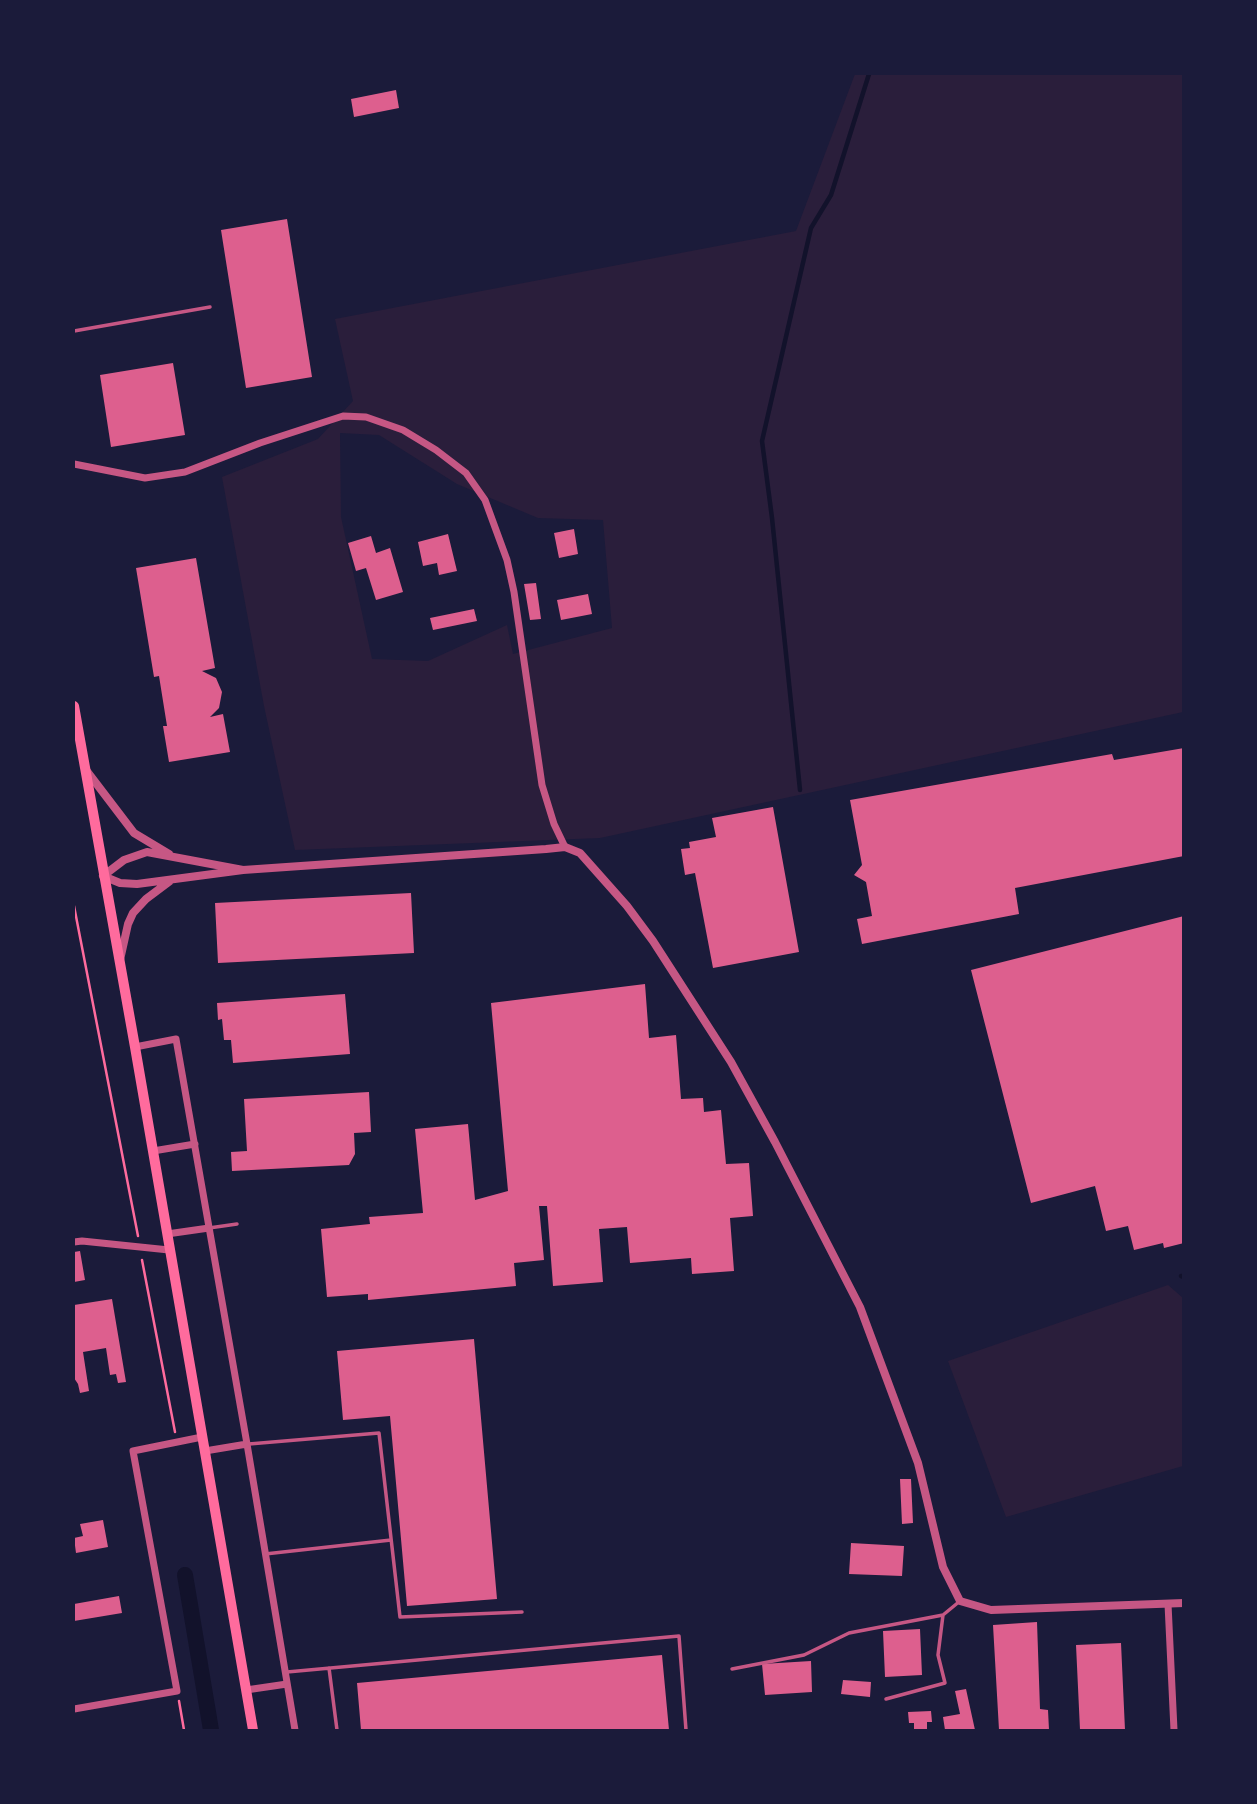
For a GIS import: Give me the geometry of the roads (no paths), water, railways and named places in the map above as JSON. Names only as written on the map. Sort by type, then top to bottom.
[{"type":"main road","points":[[74,706],[253,1731]]},
{"type":"street","points":[[74,464],[145,478],[185,472],[260,443],[343,416],[366,417],[403,430],[466,473],[485,499],[508,560],[542,785],[554,824],[565,847]]},
{"type":"street","points":[[84,767],[134,833],[174,857]]},
{"type":"street","points":[[243,870],[147,852],[114,867],[103,876],[120,883],[170,881],[243,870],[565,847],[580,853],[597,870],[653,941],[731,1062],[860,1307],[918,1462],[943,1567],[960,1601],[991,1610],[1184,1603]]},
{"type":"street","points":[[119,966],[133,913],[170,881]]},
{"type":"street","points":[[135,1047],[176,1039],[295,1731]]},
{"type":"street","points":[[153,1151],[195,1144]]},
{"type":"street","points":[[167,1234],[209,1228]]},
{"type":"street","points":[[74,1242],[169,1250]]},
{"type":"street","points":[[74,1710],[177,1691],[132,1451],[202,1437]]},
{"type":"street","points":[[205,1451],[247,1444]]},
{"type":"street","points":[[1168,1604],[1174,1731]]},
{"type":"street","points":[[246,1690],[287,1684]]},
{"type":"lane","points":[[74,331],[210,307]]},
{"type":"lane","points":[[209,1228],[236,1224]]},
{"type":"lane","points":[[247,1444],[379,1433],[400,1618],[523,1612]]},
{"type":"lane","points":[[265,1554],[391,1540]]},
{"type":"lane","points":[[732,1669],[804,1656],[849,1633],[943,1615],[960,1601]]},
{"type":"lane","points":[[886,1699],[945,1683],[938,1655],[943,1615]]},
{"type":"lane","points":[[285,1673],[679,1636],[686,1731]]},
{"type":"lane","points":[[329,1668],[337,1731]]},
{"type":"waterway","points":[[800,790],[762,441],[811,228],[831,195],[869,74]]},
{"type":"waterway","points":[[185,1575],[211,1730]]}]
